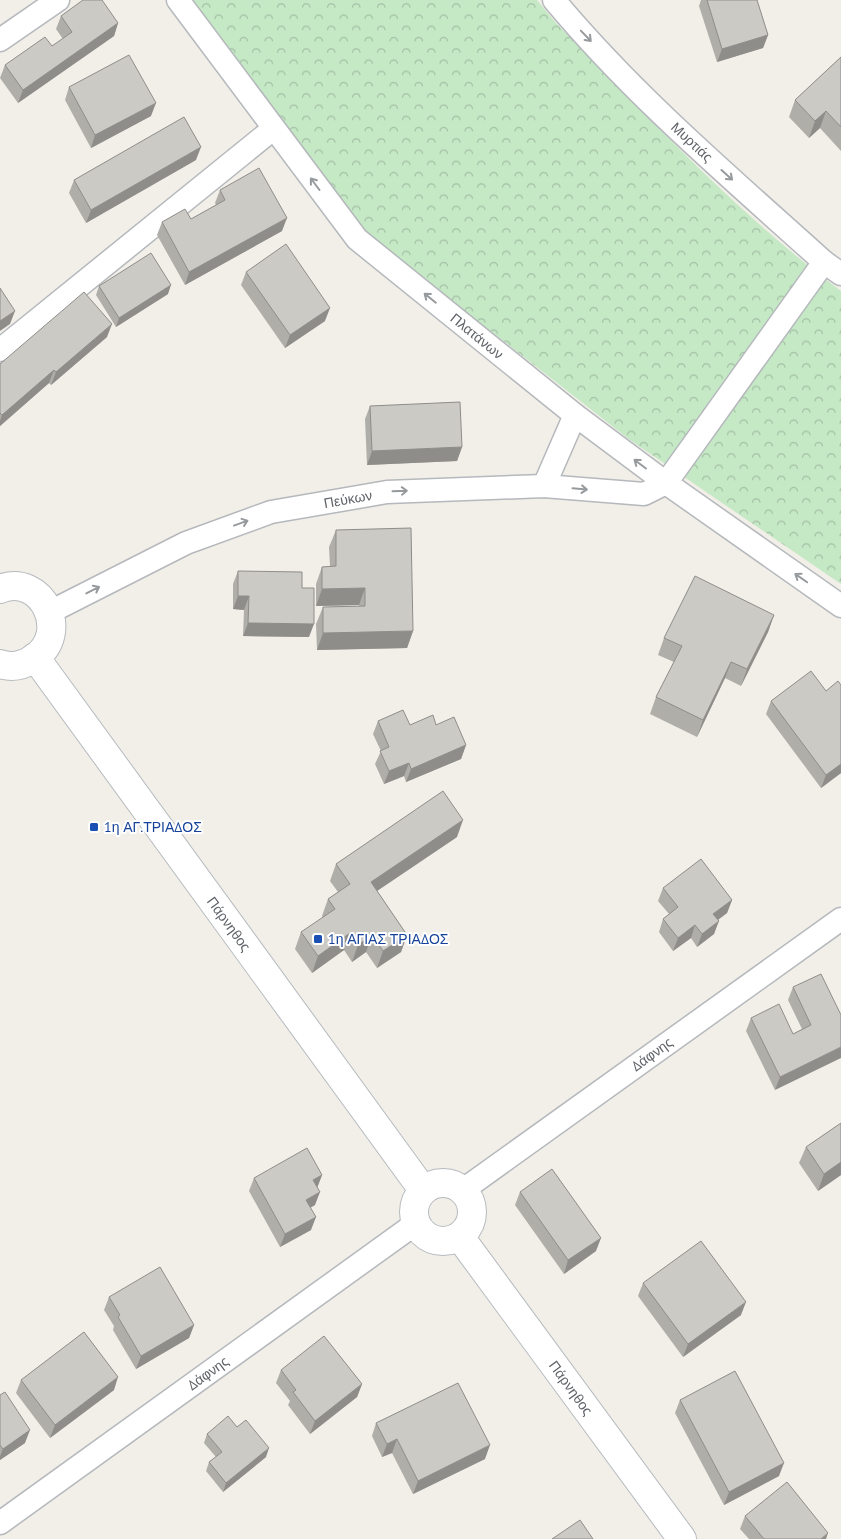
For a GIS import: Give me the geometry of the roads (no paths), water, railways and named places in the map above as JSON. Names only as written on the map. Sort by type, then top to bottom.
[{"type":"street","points":[[0,40],[58,0]]},
{"type":"street","name":"Πλατάνων","points":[[178,0],[357,239],[575,415],[666,483],[841,606]]},
{"type":"street","name":"Μυρτιάς","points":[[554,0],[633,85],[683,134],[832,268]]},
{"type":"street","points":[[0,350],[273,129]]},
{"type":"street","points":[[666,483],[832,268]]},
{"type":"street","points":[[544,486],[575,415]]},
{"type":"street","name":"Πεύκων","points":[[50,612],[186,543],[271,512],[387,492],[544,486],[644,494],[666,483]]},
{"type":"street","points":[[0,589],[6,587],[24,588],[40,597],[50,612],[52,625],[51,638],[45,650],[22,665],[0,664]]},
{"type":"street","name":"Πάρνηθος","points":[[35,657],[424,1190]]},
{"type":"street","name":"Δάφνης","points":[[463,1190],[841,918]]},
{"type":"street","points":[[440,1183],[449,1184],[463,1190],[470,1201],[472,1219],[460,1237],[445,1242],[436,1241],[420,1232],[415,1224],[414,1206],[424,1190],[440,1183]]},
{"type":"street","name":"Δάφνης","points":[[0,1523],[415,1224]]},
{"type":"street","name":"Πάρνηθος","points":[[460,1237],[682,1539]]},
{"type":"place","name":"1η ΑΓ.ΤΡΙΑΔΟΣ","points":[[94,827]]},
{"type":"place","name":"1η ΑΓΙΑΣ ΤΡΙΑΔΟΣ","points":[[318,939]]}]
